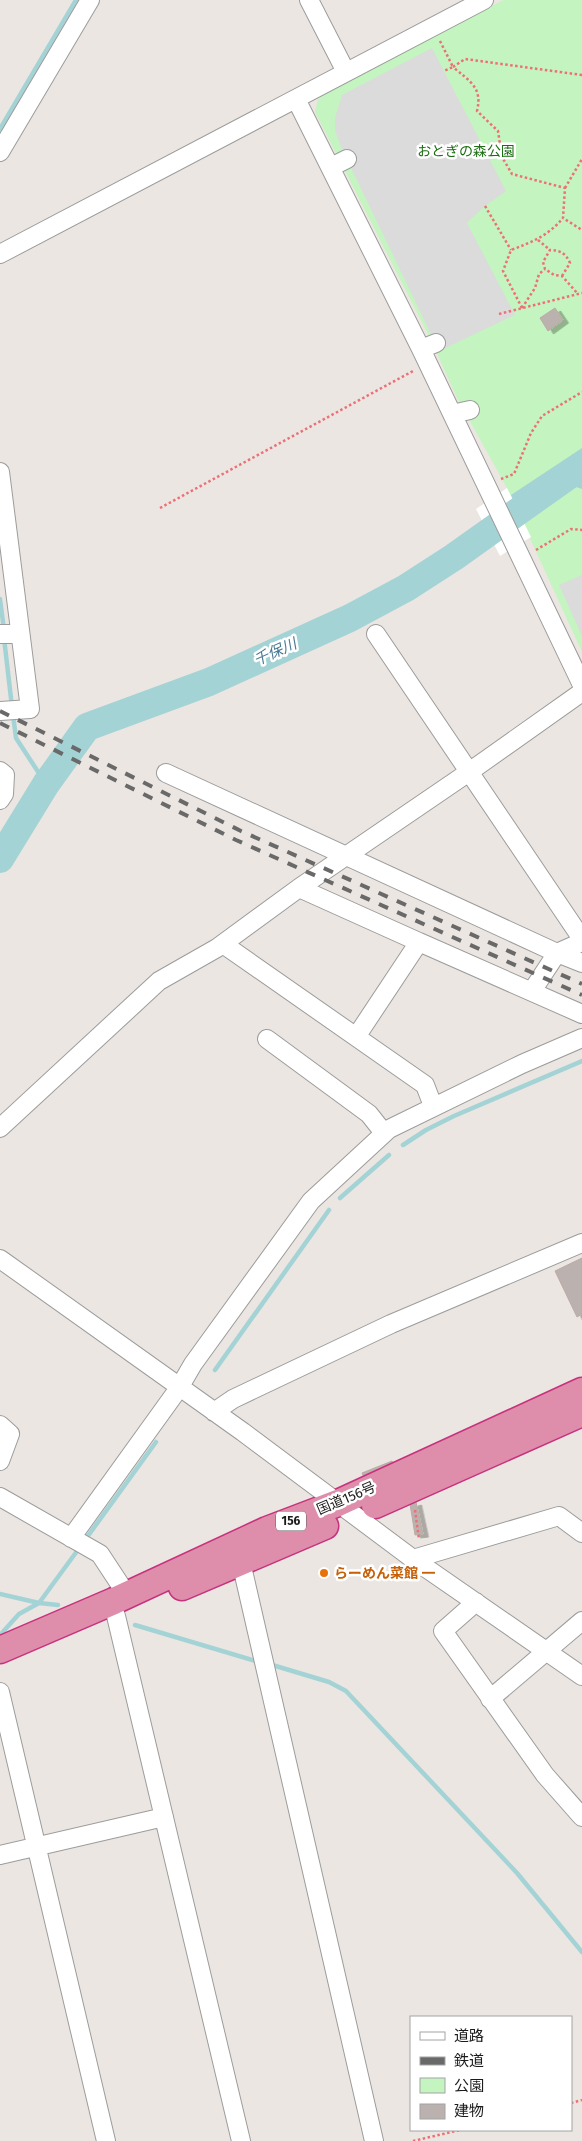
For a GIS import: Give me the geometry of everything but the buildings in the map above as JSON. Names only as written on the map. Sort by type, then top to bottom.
[{"type":"highway","name":"国道156号","points":[[0,1650],[241,1562],[345,1508],[582,1392]]},
{"type":"highway","name":"国道156号","points":[[0,1667],[268,1530],[345,1508],[475,1462],[582,1413]]},
{"type":"street","points":[[0,152],[90,0]]},
{"type":"street","points":[[309,0],[346,72]]},
{"type":"street","points":[[0,254],[484,0]]},
{"type":"street","points":[[296,99],[339,163],[428,352],[452,414],[582,685]]},
{"type":"street","points":[[452,414],[470,410]]},
{"type":"street","points":[[0,472],[30,709],[0,711]]},
{"type":"street","points":[[0,634],[20,634]]},
{"type":"street","points":[[376,634],[582,940],[557,953],[532,990]]},
{"type":"street","points":[[0,1128],[159,981],[222,944],[298,888],[469,772],[582,692]]},
{"type":"street","points":[[0,771],[4,775],[4,794],[0,800]]},
{"type":"street","points":[[166,773],[344,857],[582,963]]},
{"type":"street","points":[[298,888],[532,990],[582,1014]]},
{"type":"street","points":[[356,1037],[419,942]]},
{"type":"street","points":[[222,944],[425,1085],[433,1106]]},
{"type":"street","points":[[71,1538],[179,1388],[193,1364],[311,1201],[384,1133],[433,1106],[582,1038]]},
{"type":"street","points":[[267,1039],[370,1114],[384,1133]]},
{"type":"street","points":[[214,1412],[233,1399],[391,1324],[582,1242]]},
{"type":"street","points":[[0,1259],[214,1412],[413,1559],[582,1676]]},
{"type":"street","points":[[0,1425],[10,1434],[0,1461]]},
{"type":"street","points":[[0,1497],[100,1554],[122,1606],[164,1817],[241,2141]]},
{"type":"street","points":[[413,1559],[559,1516],[582,1533]]},
{"type":"street","points":[[241,1562],[374,2141]]},
{"type":"street","points":[[476,1602],[443,1631],[545,1775],[582,1817]]},
{"type":"street","points":[[490,1699],[582,1621]]},
{"type":"street","points":[[0,1692],[106,2141]]},
{"type":"street","points":[[0,1855],[164,1817]]},
{"type":"path","points":[[433,26],[452,67],[476,88],[480,100],[477,112],[498,131],[502,157],[512,174],[565,188]]},
{"type":"path","points":[[444,71],[466,59],[582,75]]},
{"type":"path","points":[[522,308],[503,271],[511,250],[538,240],[551,232],[563,218],[565,188],[582,160]]},
{"type":"path","points":[[485,206],[511,250]]},
{"type":"path","points":[[563,218],[582,230]]},
{"type":"path","points":[[538,240],[550,250],[562,252],[567,256],[570,264],[562,276]]},
{"type":"path","points":[[550,250],[543,262],[545,269],[554,275],[562,276],[578,294]]},
{"type":"path","points":[[522,308],[535,288],[539,274],[545,269]]},
{"type":"path","points":[[499,314],[582,293]]},
{"type":"path","points":[[160,508],[428,352]]},
{"type":"path","points":[[488,491],[514,474],[531,433],[542,416],[582,392]]},
{"type":"path","points":[[519,553],[570,529],[582,530]]},
{"type":"path","points":[[413,1502],[419,1539]]},
{"type":"path","points":[[413,2141],[456,2131]]},
{"type":"green space","name":"おとぎの森公園","points":[[503,0],[582,0],[582,652],[507,488],[457,398],[430,338],[315,112],[318,99],[338,86]]},
{"type":"shaded area","points":[[432,48],[506,191],[485,206],[467,223],[515,315],[439,351],[341,147],[335,130],[335,118],[342,95]]},
{"type":"shaded area","points":[[582,575],[582,636],[559,585]]},
{"type":"water","points":[[582,448],[582,489],[576,487],[556,499],[551,505],[544,505],[540,511],[523,521],[511,495]]},
{"type":"pier","points":[[507,488],[531,537],[500,556],[476,509]]},
{"type":"waterway","points":[[0,129],[76,0]]},
{"type":"waterway","name":"千保川","points":[[0,859],[46,784],[87,727],[209,682],[350,618],[406,588],[454,557],[582,466]]},
{"type":"waterway","points":[[0,599],[4,630]]},
{"type":"waterway","points":[[4,638],[12,707]]},
{"type":"waterway","points":[[13,715],[16,738],[46,784]]},
{"type":"waterway","points":[[403,1145],[426,1130],[454,1116],[582,1061]]},
{"type":"waterway","points":[[340,1198],[389,1155]]},
{"type":"waterway","points":[[215,1370],[329,1210]]},
{"type":"waterway","points":[[85,1540],[156,1442]]},
{"type":"waterway","points":[[0,1635],[19,1614],[39,1603],[80,1547]]},
{"type":"waterway","points":[[0,1594],[39,1603],[58,1605]]},
{"type":"waterway","points":[[135,1625],[259,1662]]},
{"type":"waterway","points":[[269,1664],[329,1682],[346,1691],[517,1873],[582,1952]]},
{"type":"railway","points":[[0,711],[241,831],[582,984]]},
{"type":"railway","points":[[0,723],[236,840],[582,995]]},
{"type":"place","name":"らーめん菜館 一","points":[[324,1573]]}]
